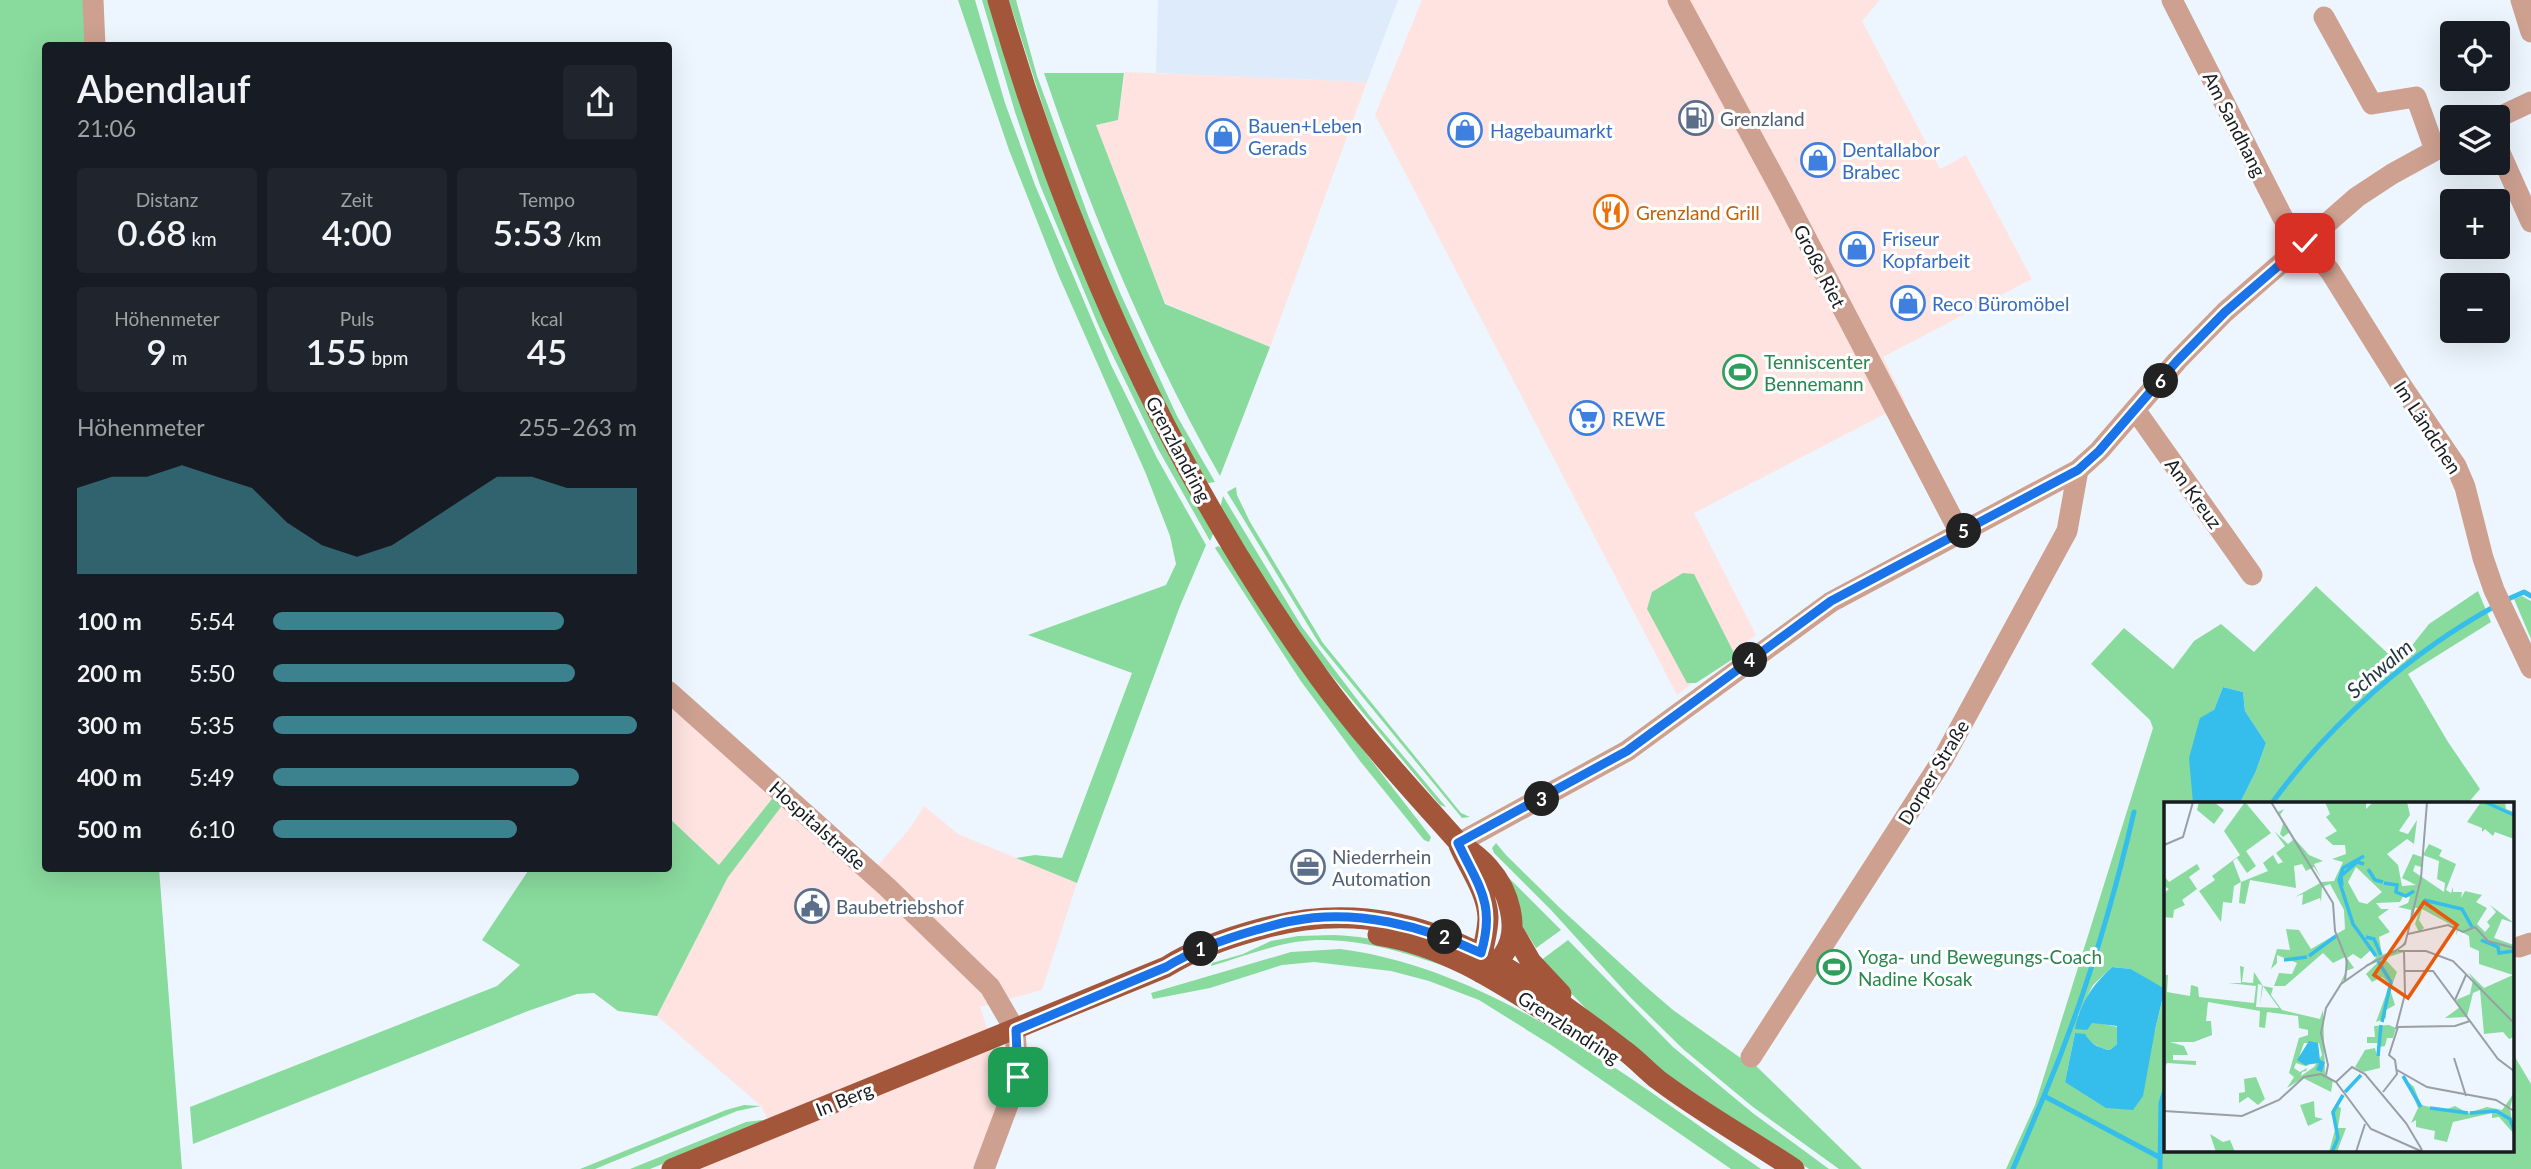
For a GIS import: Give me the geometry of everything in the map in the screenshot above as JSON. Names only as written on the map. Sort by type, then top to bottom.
[{"type":"main road","name":"Grenzlandring","points":[[998,0],[1049,161],[1119,332],[1168,430],[1260,591],[1320,678],[1458,843],[1486,905],[1486,962]]},
{"type":"main road","name":"Grenzlandring","points":[[1458,843],[1474,853],[1497,879],[1508,904],[1512,929],[1531,962],[1594,1028]]},
{"type":"main road","name":"In Berg","points":[[672,1169],[1016,1030],[1166,967],[1187,954],[1235,936],[1293,920],[1349,917],[1406,926],[1452,939],[1486,962]]},
{"type":"main road","points":[[1486,962],[1510,942],[1512,929]]},
{"type":"main road","name":"Grenzlandring","points":[[1486,962],[1518,974],[1626,1052],[1657,1079],[1794,1169]]},
{"type":"main road","name":"Grenzlandring","points":[[1486,962],[1636,1069],[1657,1079]]},
{"type":"street","points":[[93,0],[95,42]]},
{"type":"street","name":"Große Riet","points":[[1678,0],[1960,533]]},
{"type":"street","name":"Am Sandhang","points":[[2172,0],[2283,218],[2305,243]]},
{"type":"street","points":[[2521,0],[2531,32]]},
{"type":"street","points":[[2325,17],[2372,104],[2416,97],[2440,140]]},
{"type":"street","points":[[2510,112],[2531,102]]},
{"type":"street","points":[[1458,843],[1627,751],[1831,601],[2078,470],[2099,451],[2177,361],[2225,312],[2357,197],[2440,147]]},
{"type":"street","points":[[2510,175],[2531,222]]},
{"type":"street","name":"Im Ländchen","points":[[2305,243],[2330,271],[2403,388],[2456,466],[2465,487],[2494,590],[2529,660]]},
{"type":"street","name":"Am Kreuz","points":[[2136,411],[2252,575]]},
{"type":"street","name":"Dorper Straße","points":[[1751,1056],[1949,747],[2067,531],[2078,470]]},
{"type":"street","name":"Hospitalstraße","points":[[672,695],[887,887],[951,948],[990,987],[1016,1030]]},
{"type":"street","points":[[984,1169],[1018,1077],[1016,1030]]},
{"type":"shaded area","points":[[1158,0],[1398,0],[1367,82],[1156,73]]},
{"type":"shaded area","points":[[1422,0],[1880,0],[1862,21],[1940,169],[1966,155],[2032,279],[1883,357],[1906,403],[1694,513],[1756,635],[1677,695],[1375,115]]},
{"type":"shaded area","points":[[1125,72],[1367,82],[1270,347],[1165,303],[1096,125],[1118,120]]},
{"type":"shaded area","points":[[672,707],[866,879],[911,827],[924,806],[958,834],[1077,883],[1042,990],[980,1007],[991,1040],[1004,1060],[1007,1077],[976,1169],[693,1169],[777,1136],[761,1106],[657,1016],[728,877],[672,821]]},
{"type":"green space","points":[[0,0],[88,0],[90,42],[42,42],[42,872],[159,872],[182,1169],[0,1169]]},
{"type":"green space","points":[[958,0],[975,0],[1005,103],[1035,185],[1111,365],[1157,458],[1206,545],[1180,606],[1077,883],[1016,858],[1035,855],[1062,858],[1132,673],[1028,635],[1166,585],[1176,564],[1170,536],[1146,474],[1058,274],[1009,150]]},
{"type":"green space","points":[[982,0],[988,0],[1056,206],[1079,263],[1213,534],[1210,541],[1158,449],[1099,327],[1040,185]]},
{"type":"green space","points":[[1009,0],[1016,0],[1037,76],[1089,218],[1121,295],[1177,416],[1215,482],[1208,483],[1194,461],[1144,362],[1074,203]]},
{"type":"green space","points":[[1044,73],[1124,73],[1118,120],[1096,125],[1165,304],[1270,347],[1220,476],[1168,379],[1122,279],[1081,177]]},
{"type":"green space","points":[[1236,487],[1250,522],[1323,643],[1461,813],[1470,817],[1462,818],[1320,645],[1227,492]]},
{"type":"green space","points":[[1223,496],[1302,627],[1369,715],[1446,807],[1440,805],[1293,626],[1220,508]]},
{"type":"green space","points":[[1218,546],[1223,549],[1329,706],[1431,837],[1429,842],[1424,840],[1360,761],[1300,680],[1215,548]]},
{"type":"green space","points":[[1683,573],[1694,574],[1736,657],[1696,683],[1687,683],[1647,609],[1652,592]]},
{"type":"green space","points":[[2316,586],[2398,663],[2429,624],[2478,591],[2491,622],[2408,674],[2448,742],[2480,789],[2469,802],[2240,802],[2266,743],[2245,711],[2243,692],[2223,687],[2214,710],[2193,802],[2164,802],[2164,989],[2131,969],[2112,967],[2093,985],[2077,1016],[2118,1027],[2117,1044],[2110,1050],[2101,1048],[2075,1033],[2065,1082],[2155,1030],[2164,994],[2164,1152],[2514,1152],[2514,1055],[2531,1084],[2531,1169],[2006,1169],[2035,1105],[2153,728],[2150,720],[2091,664],[2124,628],[2173,669],[2194,641],[2221,624],[2254,652]]},
{"type":"green space","points":[[2522,596],[2531,601],[2531,639],[2514,599]]},
{"type":"green space","points":[[776,794],[784,803],[728,877],[657,1016],[618,1011],[594,993],[577,994],[193,1144],[190,1107],[497,986],[520,965],[482,940],[527,872],[672,872],[672,821],[719,865]]},
{"type":"green space","points":[[1496,843],[1560,908],[1644,985],[1673,1010],[1742,1059],[1751,1061],[1862,1169],[1839,1169],[1753,1107],[1683,1049],[1494,853],[1492,848]]},
{"type":"green space","points":[[1500,869],[1561,930],[1536,948],[1524,929]]},
{"type":"green space","points":[[1298,936],[1367,938],[1394,945],[1450,968],[1374,946],[1335,940],[1295,942],[1211,966],[1212,963],[1243,954],[1271,941]]},
{"type":"green space","points":[[1568,940],[1673,1047],[1754,1114],[1829,1169],[1809,1169],[1672,1078],[1594,1017],[1540,961]]},
{"type":"green space","points":[[1340,949],[1398,961],[1454,980],[1509,1005],[1614,1067],[1761,1169],[1731,1169],[1551,1045],[1479,1000],[1429,981],[1391,971],[1314,962],[1282,965],[1210,988],[1153,999],[1151,993],[1291,952]]},
{"type":"green space","points":[[744,1105],[761,1106],[737,1111],[595,1169],[580,1169],[726,1110]]},
{"type":"green space","points":[[762,1120],[765,1123],[650,1169],[630,1169],[746,1122]]},
{"type":"water","points":[[2223,687],[2243,692],[2245,711],[2266,743],[2240,802],[2193,802],[2189,758],[2200,718],[2214,710]]},
{"type":"water","points":[[2112,967],[2131,969],[2164,988],[2143,1096],[2133,1110],[2106,1108],[2065,1082],[2075,1033],[2085,1034],[2098,1047],[2110,1050],[2117,1044],[2117,1026],[2092,1023],[2087,1030],[2075,1029],[2080,1011],[2099,980]]},
{"type":"waterway","name":"Schwalm","points":[[2506,600],[2524,592],[2531,596]]},
{"type":"waterway","name":"Schwalm","points":[[2273,802],[2320,745],[2374,692],[2434,645],[2497,605]]},
{"type":"waterway","points":[[2044,1096],[2095,956],[2134,812]]},
{"type":"waterway","name":"Schwalm","points":[[2160,1169],[2161,1103],[2164,1093]]},
{"type":"waterway","points":[[2013,1169],[2044,1096],[2159,1157]]},
{"type":"place","name":"Grenzland","points":[[1696,118]]},
{"type":"place","name":"Hagebaumarkt","points":[[1465,130]]},
{"type":"place","name":"Bauen+Leben Gerads","points":[[1223,136]]},
{"type":"place","name":"Dentallabor Brabec","points":[[1818,160]]},
{"type":"place","name":"Grenzland Grill","points":[[1611,212]]},
{"type":"place","name":"Friseur Kopfarbeit","points":[[1857,249]]},
{"type":"place","name":"Reco Büromöbel","points":[[1908,303]]},
{"type":"place","name":"Tenniscenter Bennemann","points":[[1740,372]]},
{"type":"place","name":"REWE","points":[[1587,418]]},
{"type":"place","name":"Niederrhein Automation","points":[[1308,867]]},
{"type":"place","name":"Baubetriebshof","points":[[812,906]]},
{"type":"place","name":"Yoga- und Bewegungs-Coach Nadine Kosak","points":[[1834,967]]},
{"type":"route","points":[[1018,1077],[1016,1030],[1166,967],[1187,954],[1235,936],[1293,920],[1349,917],[1406,926],[1452,939],[1481,953],[1488,914],[1480,887],[1458,843],[1627,751],[1831,601],[2078,470],[2099,451],[2177,361],[2225,312],[2305,243]]}]
